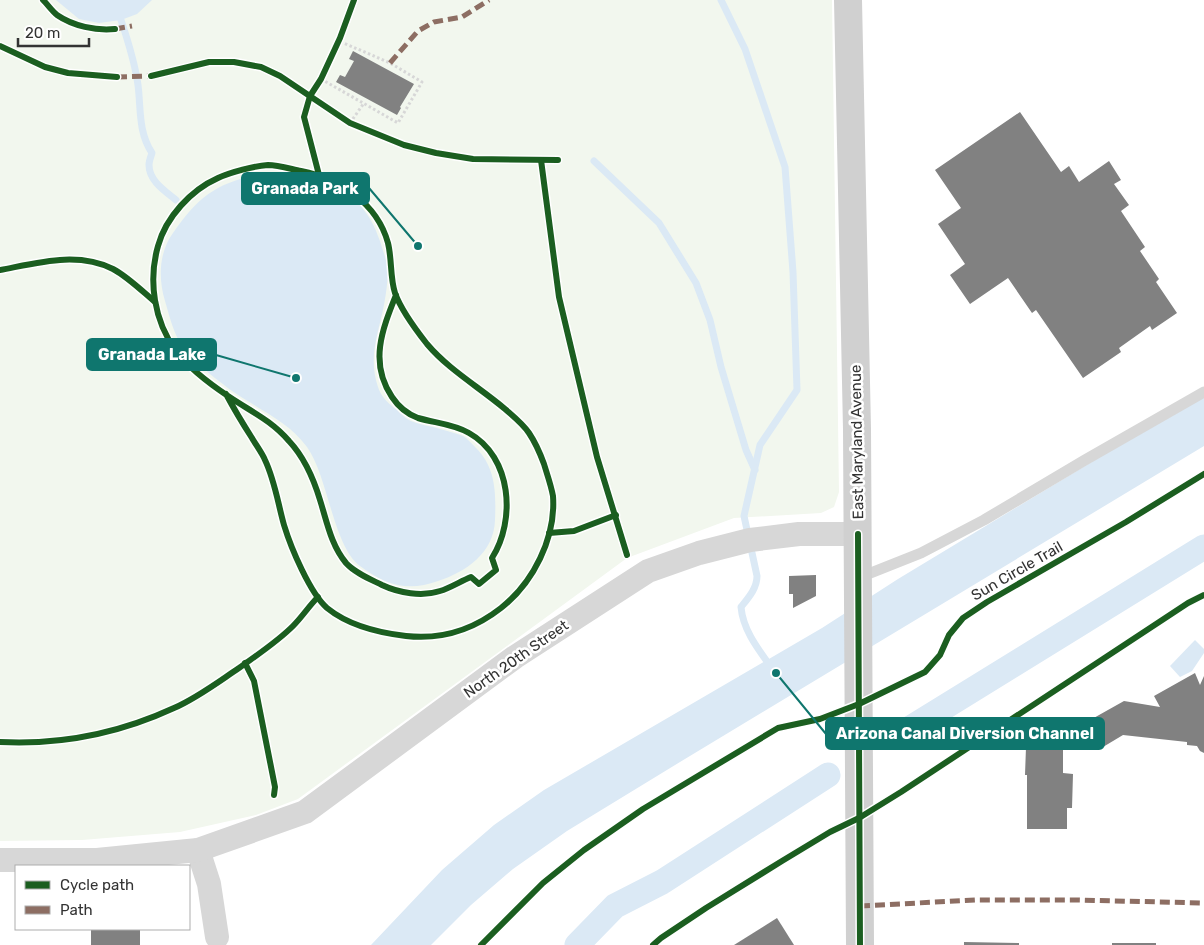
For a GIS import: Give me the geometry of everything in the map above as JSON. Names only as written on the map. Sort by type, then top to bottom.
[{"type":"street","name":"East Maryland Avenue","points":[[848,0],[857,429],[860,945]]},
{"type":"street","name":"North 20th Street","points":[[0,860],[97,860],[198,850],[305,812],[515,657],[648,571],[699,553],[750,540],[799,534],[858,534]]},
{"type":"street","points":[[198,850],[209,884],[216,937]]},
{"type":"lane","points":[[858,590],[920,553],[984,520],[1204,392]]},
{"type":"path","points":[[324,71],[319,82],[364,103],[398,123],[422,82],[390,63],[340,40],[335,49]]},
{"type":"path","points":[[350,123],[364,103]]},
{"type":"path","points":[[344,118],[357,126]]},
{"type":"shaded area","points":[[0,0],[832,0],[839,492],[834,507],[821,513],[734,518],[627,558],[298,799],[256,815],[180,832],[82,840],[0,841]]},
{"type":"shaded area","points":[[56,0],[152,0],[137,14],[121,20],[99,23],[79,19]]},
{"type":"shaded area","points":[[259,174],[298,177],[333,186],[361,206],[372,221],[388,269],[386,296],[374,356],[375,376],[379,391],[388,403],[409,420],[463,436],[483,456],[491,472],[495,491],[495,520],[490,542],[477,560],[459,572],[427,584],[407,586],[388,582],[369,573],[360,566],[343,543],[314,460],[301,439],[271,415],[238,395],[209,373],[191,357],[179,341],[174,331],[161,283],[162,257],[168,240],[182,220],[209,193],[231,182]]},
{"type":"shaded area","points":[[1204,394],[1204,446],[567,831],[513,869],[471,905],[431,945],[371,945],[442,870],[494,825],[544,790],[822,628],[898,579]]},
{"type":"shaded area","points":[[1195,640],[1204,649],[1204,653],[1192,671],[1180,677],[1170,666]]},
{"type":"building","points":[[353,51],[414,84],[397,115],[336,82],[340,75],[345,77],[354,61],[349,59]]},
{"type":"building","points":[[1020,112],[1061,172],[1069,166],[1079,182],[1109,161],[1121,180],[1114,184],[1129,205],[1121,211],[1145,247],[1140,251],[1159,279],[1156,282],[1177,313],[1152,330],[1150,326],[1119,348],[1121,352],[1083,378],[1036,310],[1032,313],[1008,278],[970,304],[950,275],[965,264],[938,224],[961,208],[935,170]]},
{"type":"building","points":[[816,575],[816,596],[793,608],[793,594],[789,594],[789,576]]},
{"type":"building","points":[[1195,673],[1200,685],[1204,676],[1204,753],[1197,746],[1187,745],[1187,742],[1123,735],[1098,750],[1083,724],[1124,701],[1160,707],[1154,696]]},
{"type":"building","points":[[1026,747],[1063,747],[1063,773],[1073,774],[1072,808],[1067,808],[1067,829],[1027,829]]},
{"type":"building","points":[[777,918],[794,945],[734,945]]},
{"type":"building","points":[[91,930],[140,930],[140,945],[91,945]]},
{"type":"building","points":[[964,942],[1019,943],[1019,945],[964,945]]},
{"type":"building","points":[[1112,943],[1156,943],[1156,945],[1112,945]]},
{"type":"waterway","points":[[721,0],[745,49],[785,167],[793,272],[797,390],[760,445],[744,516],[757,580],[750,596],[741,607],[742,615],[752,639],[771,667]]},
{"type":"waterway","points":[[121,20],[137,77],[144,137],[152,153],[149,163],[150,171],[158,185],[176,200]]},
{"type":"waterway","points":[[594,161],[659,223],[696,283],[710,320],[721,367],[746,450],[755,470]]},
{"type":"waterway","points":[[896,737],[1204,547]]},
{"type":"waterway","points":[[577,945],[615,906],[662,882],[828,775]]},
{"type":"marked path","points":[[390,63],[418,31],[434,22],[462,17],[489,0]]},
{"type":"marked path","points":[[115,29],[132,26]]},
{"type":"marked path","points":[[117,77],[151,76]]},
{"type":"marked path","points":[[860,906],[975,900],[1204,903]]},
{"type":"cycle path","points":[[43,0],[57,15],[77,25],[115,29]]},
{"type":"cycle path","points":[[319,175],[304,117],[310,96],[321,79],[340,38],[354,0]]},
{"type":"cycle path","points":[[0,46],[45,67],[68,73],[117,77]]},
{"type":"cycle path","points":[[151,76],[209,62],[234,62],[261,67],[280,76],[350,123],[404,145],[473,159],[558,160]]},
{"type":"cycle path","points":[[541,160],[559,297],[597,457],[627,555]]},
{"type":"cycle path","points":[[226,394],[229,400],[232,405],[264,457],[274,484],[291,546],[314,592],[327,608],[354,624],[386,633],[419,637],[457,632],[490,616],[513,598],[523,586],[532,573],[546,543],[551,528],[553,496],[544,464],[531,436],[524,426],[445,362],[427,344],[409,320],[395,293],[388,243],[383,229],[366,205],[343,187],[315,175],[272,165],[243,170],[208,183],[189,197],[167,225],[155,259],[155,300],[162,327],[168,339],[187,364],[200,375],[221,391],[228,396],[268,421],[294,447],[312,477],[333,541],[346,563],[358,573],[382,585],[411,593],[433,593],[471,577],[479,584],[496,570],[492,558],[500,543],[505,526],[507,508],[506,490],[502,473],[494,457],[483,444],[469,433],[414,416],[397,404],[392,397],[385,384],[379,359],[386,321],[396,295]]},
{"type":"cycle path","points":[[0,270],[57,260],[85,261],[119,272],[155,302]]},
{"type":"cycle path","name":"Sun Circle Trail","points":[[481,945],[543,883],[584,850],[643,809],[778,728],[820,719],[859,704],[925,672],[940,655],[949,635],[963,618],[1204,474]]},
{"type":"cycle path","points":[[549,533],[574,531],[616,515]]},
{"type":"cycle path","points":[[858,534],[860,945]]},
{"type":"cycle path","points":[[653,945],[706,908],[782,861],[901,792],[1188,603],[1204,595]]},
{"type":"cycle path","points":[[0,742],[67,739],[111,731],[174,708],[207,690],[274,643],[293,626],[318,597]]},
{"type":"cycle path","points":[[245,663],[254,681],[275,787],[274,795]]},
{"type":"place","name":"Granada Park","points":[[418,246]]},
{"type":"place","name":"Granada Lake","points":[[296,378]]},
{"type":"place","name":"Arizona Canal Diversion Channel","points":[[776,673]]}]
